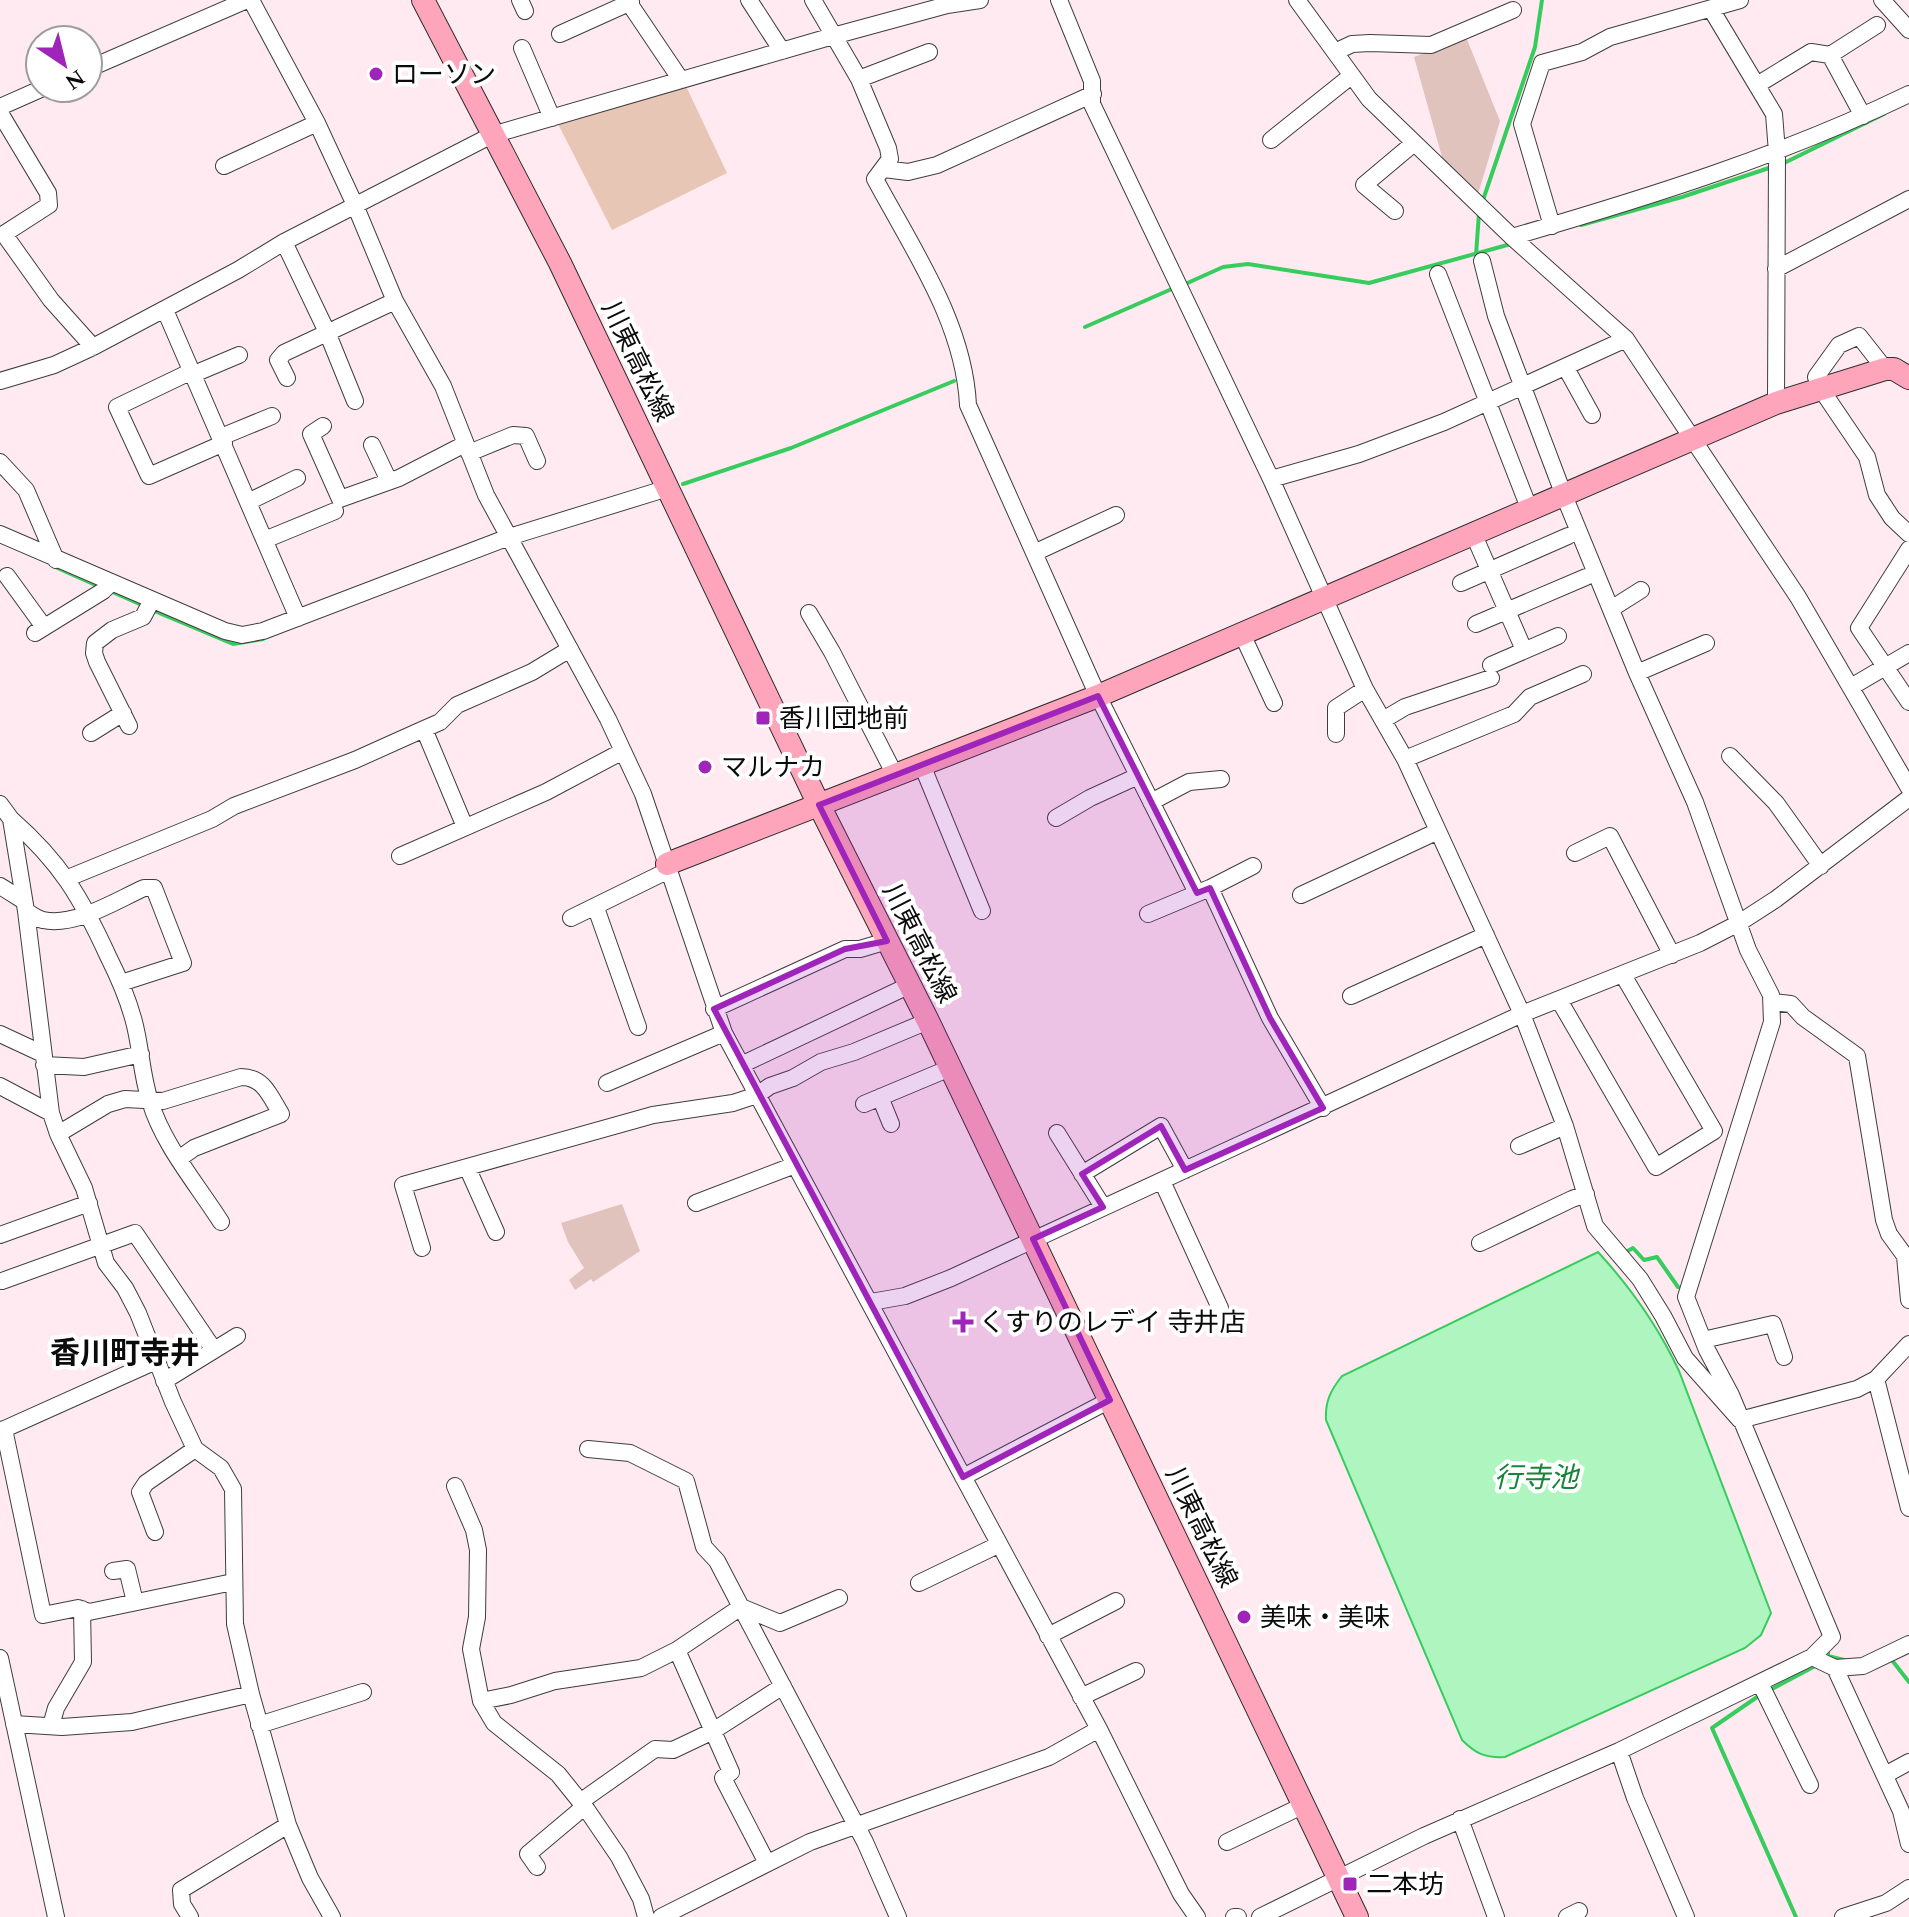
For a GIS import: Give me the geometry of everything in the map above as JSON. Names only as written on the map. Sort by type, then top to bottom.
[{"type":"main road","name":"川東高松線","points":[[423,0],[560,263],[819,805],[928,1021],[1357,1917]]},
{"type":"main road","points":[[668,867],[1098,696],[1776,403],[1885,369],[1894,369],[1909,378]]},
{"type":"street","points":[[104,62],[249,0],[317,123],[395,301],[443,386],[486,495],[570,649],[643,794],[724,1033],[1099,1729],[1181,1894],[1197,1917]]},
{"type":"street","points":[[749,0],[782,51]]},
{"type":"street","points":[[813,0],[859,79],[888,148],[890,159],[875,179],[946,312],[967,381],[968,405],[1098,696],[1151,802],[1323,1108]]},
{"type":"street","points":[[0,381],[54,365],[93,347],[284,242],[492,135],[833,36],[947,5],[980,0]]},
{"type":"street","points":[[1059,0],[1092,81],[1092,104],[1271,479],[1365,689],[1405,759],[1522,1014],[1565,1126],[1595,1226],[1640,1279],[1685,1358],[1740,1420]]},
{"type":"street","points":[[1297,0],[1369,99],[1512,237],[1626,339],[1695,438],[1798,597],[1909,788]]},
{"type":"street","points":[[1552,226],[1522,124],[1542,63],[1582,52],[1610,37],[1740,0]]},
{"type":"street","points":[[1882,0],[1909,30]]},
{"type":"street","points":[[560,34],[629,1],[681,80]]},
{"type":"street","points":[[1711,9],[1774,114],[1777,152],[1776,403]]},
{"type":"street","points":[[1335,52],[1352,44],[1431,45],[1513,10]]},
{"type":"street","points":[[1757,85],[1811,52],[1830,55],[1877,25]]},
{"type":"street","points":[[522,48],[552,118]]},
{"type":"street","points":[[859,79],[929,52]]},
{"type":"street","points":[[1830,55],[1863,116]]},
{"type":"street","points":[[1271,140],[1351,76]]},
{"type":"street","points":[[884,169],[908,172],[937,165],[1093,94]]},
{"type":"street","points":[[1512,237],[1670,191],[1777,152],[1909,94]]},
{"type":"street","points":[[0,107],[24,96]]},
{"type":"street","points":[[0,113],[48,193],[49,205],[4,234],[51,300],[93,347]]},
{"type":"street","points":[[224,166],[317,123]]},
{"type":"street","points":[[1395,211],[1364,185],[1414,143]]},
{"type":"street","points":[[1776,269],[1909,199]]},
{"type":"street","points":[[284,242],[327,332],[355,401]]},
{"type":"street","points":[[1482,261],[1496,316],[1522,389],[1637,673],[1695,802],[1748,950],[1772,1002],[1772,1022],[1686,1297],[1832,1637],[1822,1662]]},
{"type":"street","points":[[1438,274],[1529,508]]},
{"type":"street","points":[[287,378],[278,360],[284,353],[395,301]]},
{"type":"street","points":[[165,310],[267,539],[298,618]]},
{"type":"street","points":[[1885,369],[1859,336],[1839,345],[1816,377],[1867,457],[1877,495],[1892,518],[1909,534]]},
{"type":"street","points":[[1271,479],[1359,454],[1488,404],[1626,339]]},
{"type":"street","points":[[239,355],[117,407],[149,476],[272,416]]},
{"type":"street","points":[[1566,368],[1592,415]]},
{"type":"street","points":[[323,426],[311,434],[340,499],[467,449],[513,435],[526,436],[537,461]]},
{"type":"street","points":[[372,445],[389,481]]},
{"type":"street","points":[[0,462],[26,490],[56,560]]},
{"type":"street","points":[[250,501],[297,478]]},
{"type":"street","points":[[0,534],[149,605],[242,635],[263,631],[509,537],[668,488]]},
{"type":"street","points":[[267,539],[335,511]]},
{"type":"street","points":[[1034,553],[1116,515]]},
{"type":"street","points":[[1473,533],[1524,650]]},
{"type":"street","points":[[1461,583],[1568,536]]},
{"type":"street","points":[[1909,549],[1859,628],[1909,702]]},
{"type":"street","points":[[7,576],[40,630],[107,586]]},
{"type":"street","points":[[1476,624],[1586,577]]},
{"type":"street","points":[[1611,609],[1641,590]]},
{"type":"street","points":[[91,733],[126,719],[97,662],[95,643],[112,630],[143,617],[149,605]]},
{"type":"street","points":[[809,613],[895,775]]},
{"type":"street","points":[[1242,634],[1274,703]]},
{"type":"street","points":[[1383,720],[1405,707],[1491,671],[1524,650],[1558,636]]},
{"type":"street","points":[[1637,673],[1706,643]]},
{"type":"street","points":[[68,878],[440,722],[457,705],[532,672],[570,649]]},
{"type":"street","points":[[1851,687],[1909,653]]},
{"type":"street","points":[[1405,759],[1514,714],[1530,697],[1583,674]]},
{"type":"street","points":[[1336,734],[1336,708],[1365,689]]},
{"type":"street","points":[[424,729],[465,827]]},
{"type":"street","points":[[400,856],[546,792],[623,751]]},
{"type":"street","points":[[1730,756],[1776,803],[1821,866]]},
{"type":"street","points":[[922,765],[982,911]]},
{"type":"street","points":[[1056,818],[1138,776]]},
{"type":"street","points":[[1151,802],[1189,782],[1221,779]]},
{"type":"street","points":[[871,1302],[905,1296],[928,1287],[1522,1014],[1672,955],[1739,923],[1821,866],[1909,798]]},
{"type":"street","points":[[0,804],[11,819],[41,845],[68,878],[89,912],[133,1018],[150,1102],[163,1131],[221,1222]]},
{"type":"street","points":[[11,819],[51,1113],[84,1188],[106,1263],[125,1288],[138,1313],[195,1449],[221,1468],[233,1489],[235,1624],[251,1694],[288,1825],[310,1878],[332,1917]]},
{"type":"street","points":[[1301,895],[1438,831]]},
{"type":"street","points":[[1575,853],[1610,836],[1672,955]]},
{"type":"street","points":[[1148,914],[1253,866]]},
{"type":"street","points":[[571,918],[596,908],[668,867]]},
{"type":"street","points":[[0,886],[41,920],[63,920],[144,888],[154,888],[183,963],[121,983]]},
{"type":"street","points":[[596,908],[638,1027]]},
{"type":"street","points":[[1351,996],[1486,935]]},
{"type":"street","points":[[714,1009],[845,949],[860,949],[887,941]]},
{"type":"street","points":[[1559,1000],[1656,1167],[1714,1131],[1623,975]]},
{"type":"street","points":[[741,1065],[910,985]]},
{"type":"street","points":[[1772,1002],[1791,1004],[1803,1017],[1857,1056],[1884,1220],[1889,1234],[1905,1256],[1909,1300]]},
{"type":"street","points":[[422,1248],[403,1185],[653,1115],[733,1103],[757,1095],[821,1062],[854,1052],[928,1021]]},
{"type":"street","points":[[607,1083],[724,1033]]},
{"type":"street","points":[[0,1034],[44,1060],[84,1067],[141,1054]]},
{"type":"street","points":[[891,1124],[872,1101],[950,1068]]},
{"type":"street","points":[[58,1134],[108,1104],[125,1099],[163,1101],[241,1077],[253,1077],[261,1082],[281,1114],[194,1148],[180,1158]]},
{"type":"street","points":[[0,1086],[51,1113]]},
{"type":"street","points":[[1082,1174],[1161,1126],[1185,1170]]},
{"type":"street","points":[[1519,1146],[1565,1126]]},
{"type":"street","points":[[1057,1133],[1103,1207]]},
{"type":"street","points":[[696,1203],[795,1165]]},
{"type":"street","points":[[467,1167],[496,1232]]},
{"type":"street","points":[[1162,1181],[1220,1308]]},
{"type":"street","points":[[1480,1243],[1586,1194]]},
{"type":"street","points":[[0,1235],[89,1203]]},
{"type":"street","points":[[2,1281],[135,1233],[214,1350]]},
{"type":"street","points":[[1703,1340],[1773,1324],[1784,1357]]},
{"type":"street","points":[[164,1381],[237,1336]]},
{"type":"street","points":[[1740,1420],[1857,1389],[1876,1379],[1909,1344]]},
{"type":"street","points":[[156,1361],[2,1430],[43,1615],[78,1608],[89,1612],[233,1582]]},
{"type":"street","points":[[1876,1379],[1909,1508]]},
{"type":"street","points":[[963,1477],[1110,1400]]},
{"type":"street","points":[[155,1532],[140,1492],[146,1483],[195,1449]]},
{"type":"street","points":[[588,1449],[630,1453],[686,1481],[704,1547],[717,1561],[865,1842],[898,1917]]},
{"type":"street","points":[[455,1486],[474,1530],[478,1550],[477,1617],[471,1649],[481,1701],[494,1723],[558,1774],[584,1806],[619,1857],[641,1899],[646,1917]]},
{"type":"street","points":[[919,1583],[998,1545]]},
{"type":"street","points":[[113,1571],[127,1569],[135,1602]]},
{"type":"street","points":[[741,1607],[780,1623],[839,1598]]},
{"type":"street","points":[[1048,1636],[1116,1601]]},
{"type":"street","points":[[481,1701],[555,1681],[641,1668],[677,1650],[741,1607]]},
{"type":"street","points":[[51,1726],[56,1708],[83,1662],[82,1609]]},
{"type":"street","points":[[1260,1917],[1460,1819],[1822,1662],[1863,1666],[1909,1644]]},
{"type":"street","points":[[677,1650],[731,1772],[723,1778],[767,1863]]},
{"type":"street","points":[[0,1658],[56,1917]]},
{"type":"street","points":[[1822,1662],[1885,1775],[1901,1811],[1909,1844]]},
{"type":"street","points":[[1081,1697],[1136,1671]]},
{"type":"street","points":[[537,1867],[528,1854],[655,1749],[673,1750],[713,1731],[783,1686]]},
{"type":"street","points":[[1763,1689],[1810,1785]]},
{"type":"street","points":[[259,1725],[363,1692]]},
{"type":"street","points":[[14,1724],[51,1726],[132,1722],[251,1694]]},
{"type":"street","points":[[661,1917],[767,1863],[855,1825],[1049,1757],[1099,1729]]},
{"type":"street","points":[[1619,1751],[1635,1798],[1686,1917]]},
{"type":"street","points":[[1885,1775],[1909,1762]]},
{"type":"street","points":[[1227,1842],[1304,1805]]},
{"type":"street","points":[[1460,1819],[1496,1917]]},
{"type":"street","points":[[190,1917],[182,1904],[181,1890],[288,1825]]},
{"type":"street","points":[[1843,1917],[1886,1903],[1909,1888]]},
{"type":"highlighted area","points":[[1098,696],[1197,893],[1210,888],[1270,1018],[1323,1108],[1185,1170],[1161,1126],[1082,1174],[1103,1207],[1033,1239],[1110,1400],[963,1477],[714,1009],[845,949],[887,941],[819,805]]},
{"type":"shaded area","points":[[1466,37],[1500,121],[1478,194],[1444,164],[1414,57]]},
{"type":"shaded area","points":[[685,84],[727,173],[612,230],[556,120]]},
{"type":"shaded area","points":[[622,1204],[640,1251],[593,1282],[591,1279],[575,1290],[569,1280],[584,1268],[568,1242],[561,1223]]},
{"type":"water","name":"行寺池","points":[[1598,1252],[1643,1308],[1679,1371],[1771,1613],[1761,1635],[1745,1648],[1505,1757],[1486,1756],[1462,1740],[1326,1420],[1327,1402],[1342,1376]]},
{"type":"waterway","points":[[1483,200],[1535,47],[1542,0]]},
{"type":"waterway","points":[[1780,165],[1884,114]]},
{"type":"waterway","points":[[1581,225],[1682,197],[1772,167]]},
{"type":"waterway","points":[[1476,255],[1479,213]]},
{"type":"waterway","points":[[1183,285],[1223,267],[1248,264],[1369,283],[1511,244]]},
{"type":"waterway","points":[[1085,327],[1174,288]]},
{"type":"waterway","points":[[683,484],[791,448],[954,381]]},
{"type":"waterway","points":[[53,566],[100,587]]},
{"type":"waterway","points":[[108,590],[144,606]]},
{"type":"waterway","points":[[152,610],[233,644],[263,639]]},
{"type":"waterway","points":[[1624,1253],[1633,1248],[1644,1260],[1657,1257],[1678,1287]]},
{"type":"waterway","points":[[1828,1649],[1828,1656],[1848,1661]]},
{"type":"waterway","points":[[1891,1659],[1909,1682]]},
{"type":"waterway","points":[[1768,1691],[1817,1665]]},
{"type":"waterway","points":[[1760,1695],[1712,1728],[1796,1917]]},
{"type":"place","name":"ローソン","points":[[376,74]]},
{"type":"place","name":"香川団地前","points":[[763,718]]},
{"type":"place","name":"マルナカ","points":[[705,767]]},
{"type":"place","name":"くすりのレデイ 寺井店","points":[[963,1322]]},
{"type":"place","name":"美味・美味","points":[[1244,1617]]},
{"type":"place","name":"二本坊","points":[[1350,1884]]},
{"type":"district","name":"香川町寺井","points":[[125,1353]]}]
